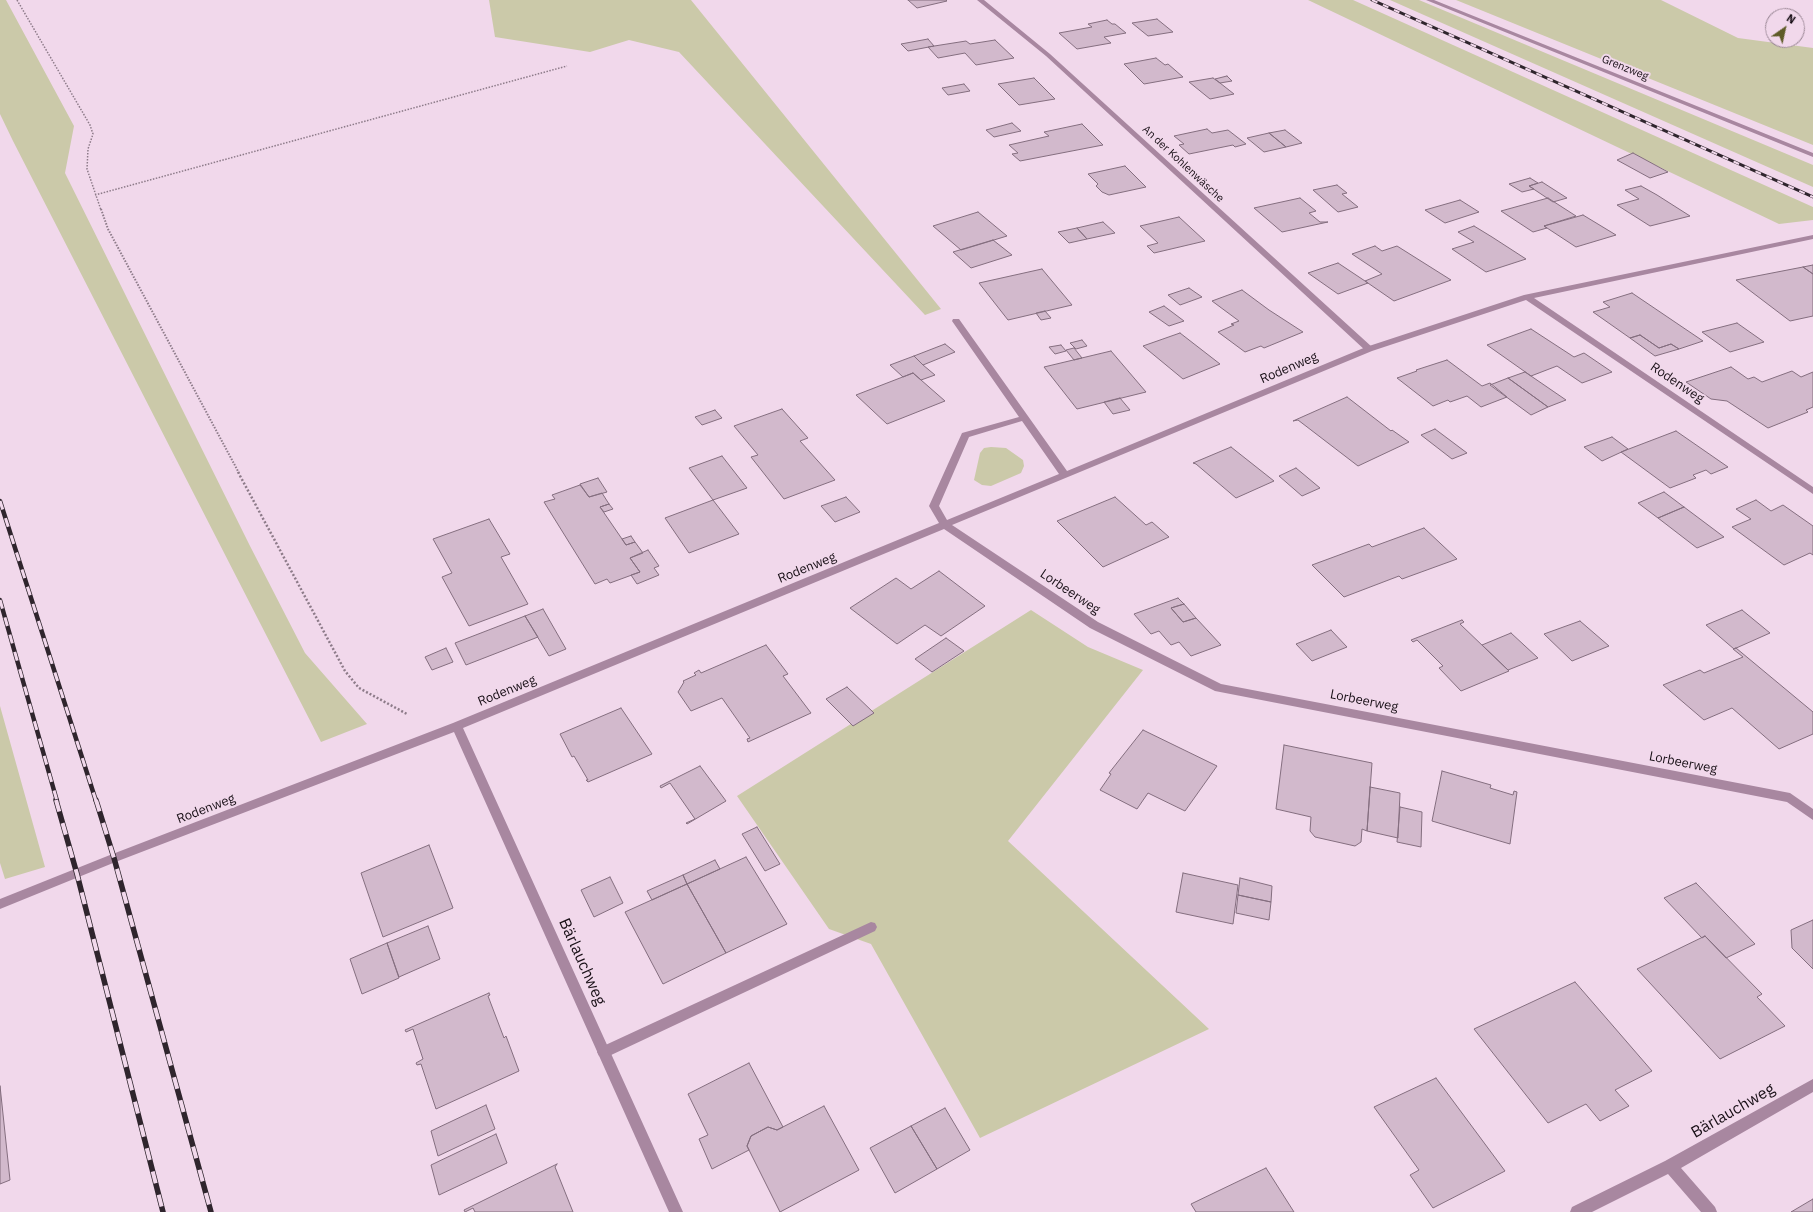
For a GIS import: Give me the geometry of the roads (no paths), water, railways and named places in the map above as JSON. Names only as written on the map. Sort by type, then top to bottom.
[{"type":"street","name":"An der Kohlenwäsche","points":[[980,0],[1048,55],[1369,349]]},
{"type":"street","name":"Grenzweg","points":[[1429,0],[1813,155]]},
{"type":"street","name":"Rodenweg","points":[[0,904],[457,726],[1369,349],[1527,297],[1813,237]]},
{"type":"street","name":"Rodenweg","points":[[1527,297],[1813,490]]},
{"type":"street","points":[[956,321],[1065,475]]},
{"type":"street","points":[[945,525],[934,506],[965,435],[1024,418]]},
{"type":"street","name":"Lorbeerweg","points":[[945,525],[1094,625],[1219,688],[1790,798],[1813,815]]},
{"type":"street","name":"Bärlauchweg","points":[[457,726],[676,1212]]},
{"type":"street","points":[[604,1052],[871,927]]},
{"type":"street","name":"Bärlauchweg","points":[[1577,1212],[1670,1166],[1813,1085]]},
{"type":"street","points":[[1670,1166],[1710,1212]]},
{"type":"railway","points":[[1372,0],[1813,197]]},
{"type":"railway","points":[[0,501],[96,801]]},
{"type":"railway","points":[[0,600],[57,801]]},
{"type":"railway","points":[[56,800],[77,874],[163,1212]]},
{"type":"railway","points":[[96,800],[114,858],[211,1212]]}]
